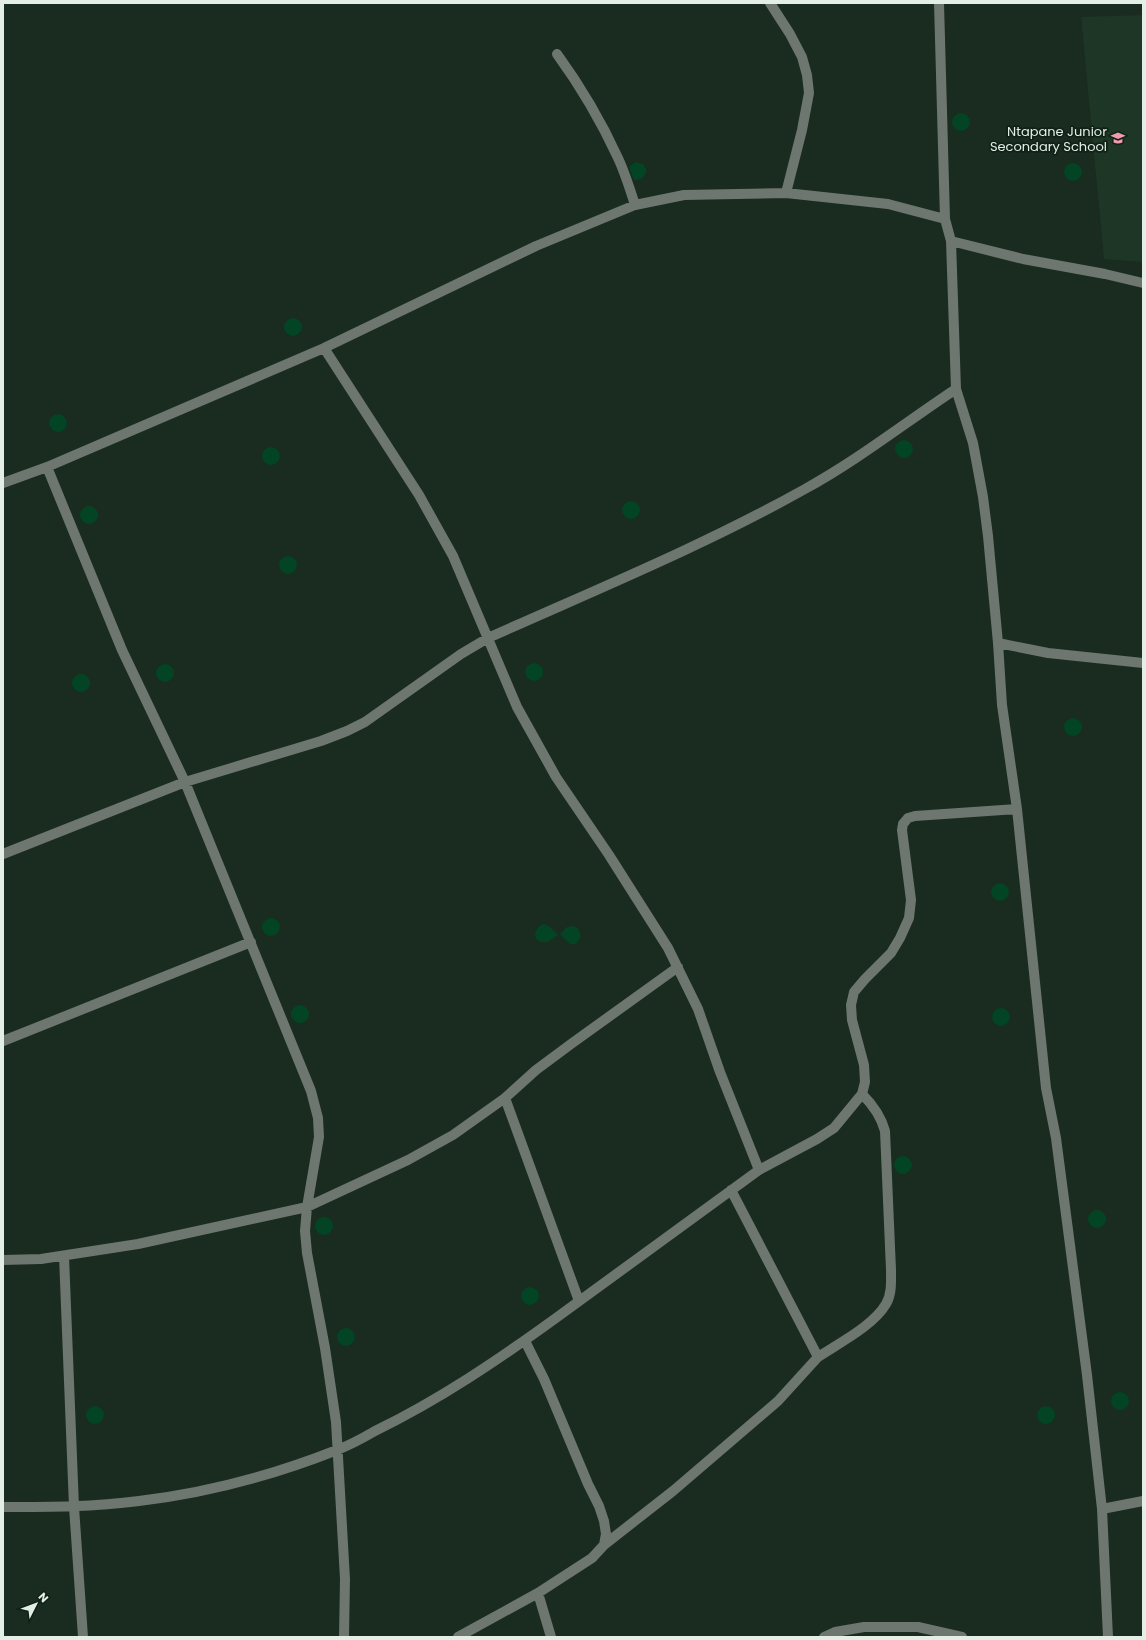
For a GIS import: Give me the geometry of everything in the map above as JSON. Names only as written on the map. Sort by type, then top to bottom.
[{"type":"street","points":[[770,3],[790,34],[802,57],[807,75],[809,93],[802,130],[786,193]]},
{"type":"street","points":[[939,3],[945,219],[951,241],[956,389],[973,443],[983,497],[998,643],[1002,705],[1017,808],[1046,1088],[1056,1138],[1083,1336],[1102,1510],[1108,1637]]},
{"type":"street","points":[[557,54],[578,82],[602,126],[619,159],[635,205]]},
{"type":"street","points":[[3,483],[47,467],[324,348],[536,246],[635,205],[684,195],[786,193],[888,204],[945,219]]},
{"type":"street","points":[[951,241],[1023,259],[1105,274],[1143,283]]},
{"type":"street","points":[[324,348],[419,495],[453,556],[517,707],[556,777],[632,891],[678,967],[698,1009],[720,1072],[759,1170]]},
{"type":"street","points":[[3,854],[185,782],[321,741],[366,722],[461,654],[488,638],[708,540],[806,489],[868,450],[956,389]]},
{"type":"street","points":[[47,467],[122,650],[185,782],[311,1091],[318,1118],[319,1137],[307,1207],[305,1231],[307,1253],[332,1391],[339,1450],[345,1579],[344,1637]]},
{"type":"street","points":[[998,643],[1048,653],[1143,662]]},
{"type":"street","points":[[3,1507],[74,1507],[140,1501],[217,1487],[280,1470],[339,1450],[412,1412],[470,1378],[524,1341],[759,1170],[817,1139],[834,1128],[862,1094],[865,1082],[864,1065],[852,1020],[851,1005],[854,992],[891,952],[900,938],[909,918],[911,900],[902,839],[903,824],[908,818],[915,816],[1017,808]]},
{"type":"street","points":[[3,1041],[250,942]]},
{"type":"street","points":[[3,1260],[41,1259],[138,1244],[307,1207],[408,1160],[453,1135],[505,1098],[536,1070],[678,967]]},
{"type":"street","points":[[458,1637],[538,1593],[592,1558],[604,1545],[673,1491],[778,1401],[818,1357],[864,1326],[881,1310],[889,1296],[891,1270],[885,1131],[883,1122],[877,1112],[862,1094]]},
{"type":"street","points":[[505,1098],[579,1301]]},
{"type":"street","points":[[731,1190],[818,1357]]},
{"type":"street","points":[[64,1256],[74,1507],[83,1637]]},
{"type":"street","points":[[524,1341],[544,1379],[588,1484],[599,1506],[604,1521],[606,1534],[604,1545]]},
{"type":"street","points":[[1102,1510],[1143,1501]]},
{"type":"street","points":[[538,1593],[551,1637]]},
{"type":"street","points":[[824,1637],[835,1632],[864,1632],[918,1627],[962,1637]]},
{"type":"shaded area","name":"Ntapane Junior Secondary School","points":[[1143,15],[1143,262],[1104,259],[1081,17]]},
{"type":"building","points":[[961,113],[967,116],[970,122],[967,128],[961,131],[955,128],[952,122],[955,116]]},
{"type":"building","points":[[635,162],[643,164],[646,169],[646,173],[643,178],[637,180],[634,180],[629,167]]},
{"type":"building","points":[[1073,163],[1079,166],[1082,172],[1079,178],[1073,181],[1067,178],[1064,172],[1067,166]]},
{"type":"building","points":[[293,318],[299,321],[302,327],[299,333],[293,336],[287,333],[284,327],[287,321]]},
{"type":"building","points":[[58,414],[64,417],[67,423],[64,429],[58,432],[52,429],[49,423],[52,417]]},
{"type":"building","points":[[904,440],[910,443],[913,449],[910,455],[904,458],[898,455],[895,449],[898,443]]},
{"type":"building","points":[[271,447],[277,450],[280,456],[277,462],[271,465],[265,462],[262,456],[265,450]]},
{"type":"building","points":[[631,501],[637,504],[640,510],[637,516],[631,519],[625,516],[622,510],[625,504]]},
{"type":"building","points":[[89,506],[95,509],[98,515],[95,521],[89,524],[83,521],[80,515],[83,509]]},
{"type":"building","points":[[288,556],[294,559],[297,565],[294,571],[288,574],[282,571],[279,565],[282,559]]},
{"type":"building","points":[[534,663],[540,666],[543,672],[540,678],[534,681],[528,678],[525,672],[528,666]]},
{"type":"building","points":[[165,664],[171,667],[174,673],[171,679],[165,682],[159,679],[156,673],[159,667]]},
{"type":"building","points":[[81,674],[87,677],[90,683],[87,689],[81,692],[75,689],[72,683],[75,677]]},
{"type":"building","points":[[1073,718],[1079,721],[1082,727],[1079,733],[1073,736],[1067,733],[1064,727],[1067,721]]},
{"type":"building","points":[[1000,883],[1006,886],[1009,892],[1006,898],[1000,901],[994,898],[991,892],[994,886]]},
{"type":"building","points":[[271,918],[277,921],[280,927],[277,933],[271,936],[265,933],[262,927],[265,921]]},
{"type":"building","points":[[544,924],[550,927],[558,935],[548,942],[541,942],[536,939],[535,933],[539,926]]},
{"type":"building","points":[[573,926],[578,928],[581,937],[576,944],[570,944],[560,934],[567,927]]},
{"type":"building","points":[[300,1005],[306,1008],[309,1014],[306,1020],[300,1023],[294,1020],[291,1014],[294,1008]]},
{"type":"building","points":[[1001,1008],[1007,1011],[1010,1017],[1007,1023],[1001,1026],[995,1023],[992,1017],[995,1011]]},
{"type":"building","points":[[903,1156],[909,1159],[912,1165],[909,1171],[903,1174],[897,1171],[894,1165],[897,1159]]},
{"type":"building","points":[[1097,1210],[1103,1213],[1106,1219],[1103,1225],[1097,1228],[1091,1225],[1088,1219],[1091,1213]]},
{"type":"building","points":[[324,1217],[330,1220],[333,1226],[330,1232],[324,1235],[318,1232],[315,1226],[318,1220]]},
{"type":"building","points":[[530,1287],[536,1290],[539,1296],[536,1302],[530,1305],[524,1302],[521,1296],[524,1290]]},
{"type":"building","points":[[346,1328],[352,1331],[355,1337],[352,1343],[346,1346],[340,1343],[337,1337],[340,1331]]},
{"type":"building","points":[[1120,1392],[1126,1395],[1129,1401],[1126,1407],[1120,1410],[1114,1407],[1111,1401],[1114,1395]]},
{"type":"building","points":[[95,1406],[101,1409],[104,1415],[101,1421],[95,1424],[89,1421],[86,1415],[89,1409]]},
{"type":"building","points":[[1046,1406],[1052,1409],[1055,1415],[1052,1421],[1046,1424],[1040,1421],[1037,1415],[1040,1409]]},
{"type":"place","name":"Ntapane Junior Secondary School","points":[[1118,138]]}]
